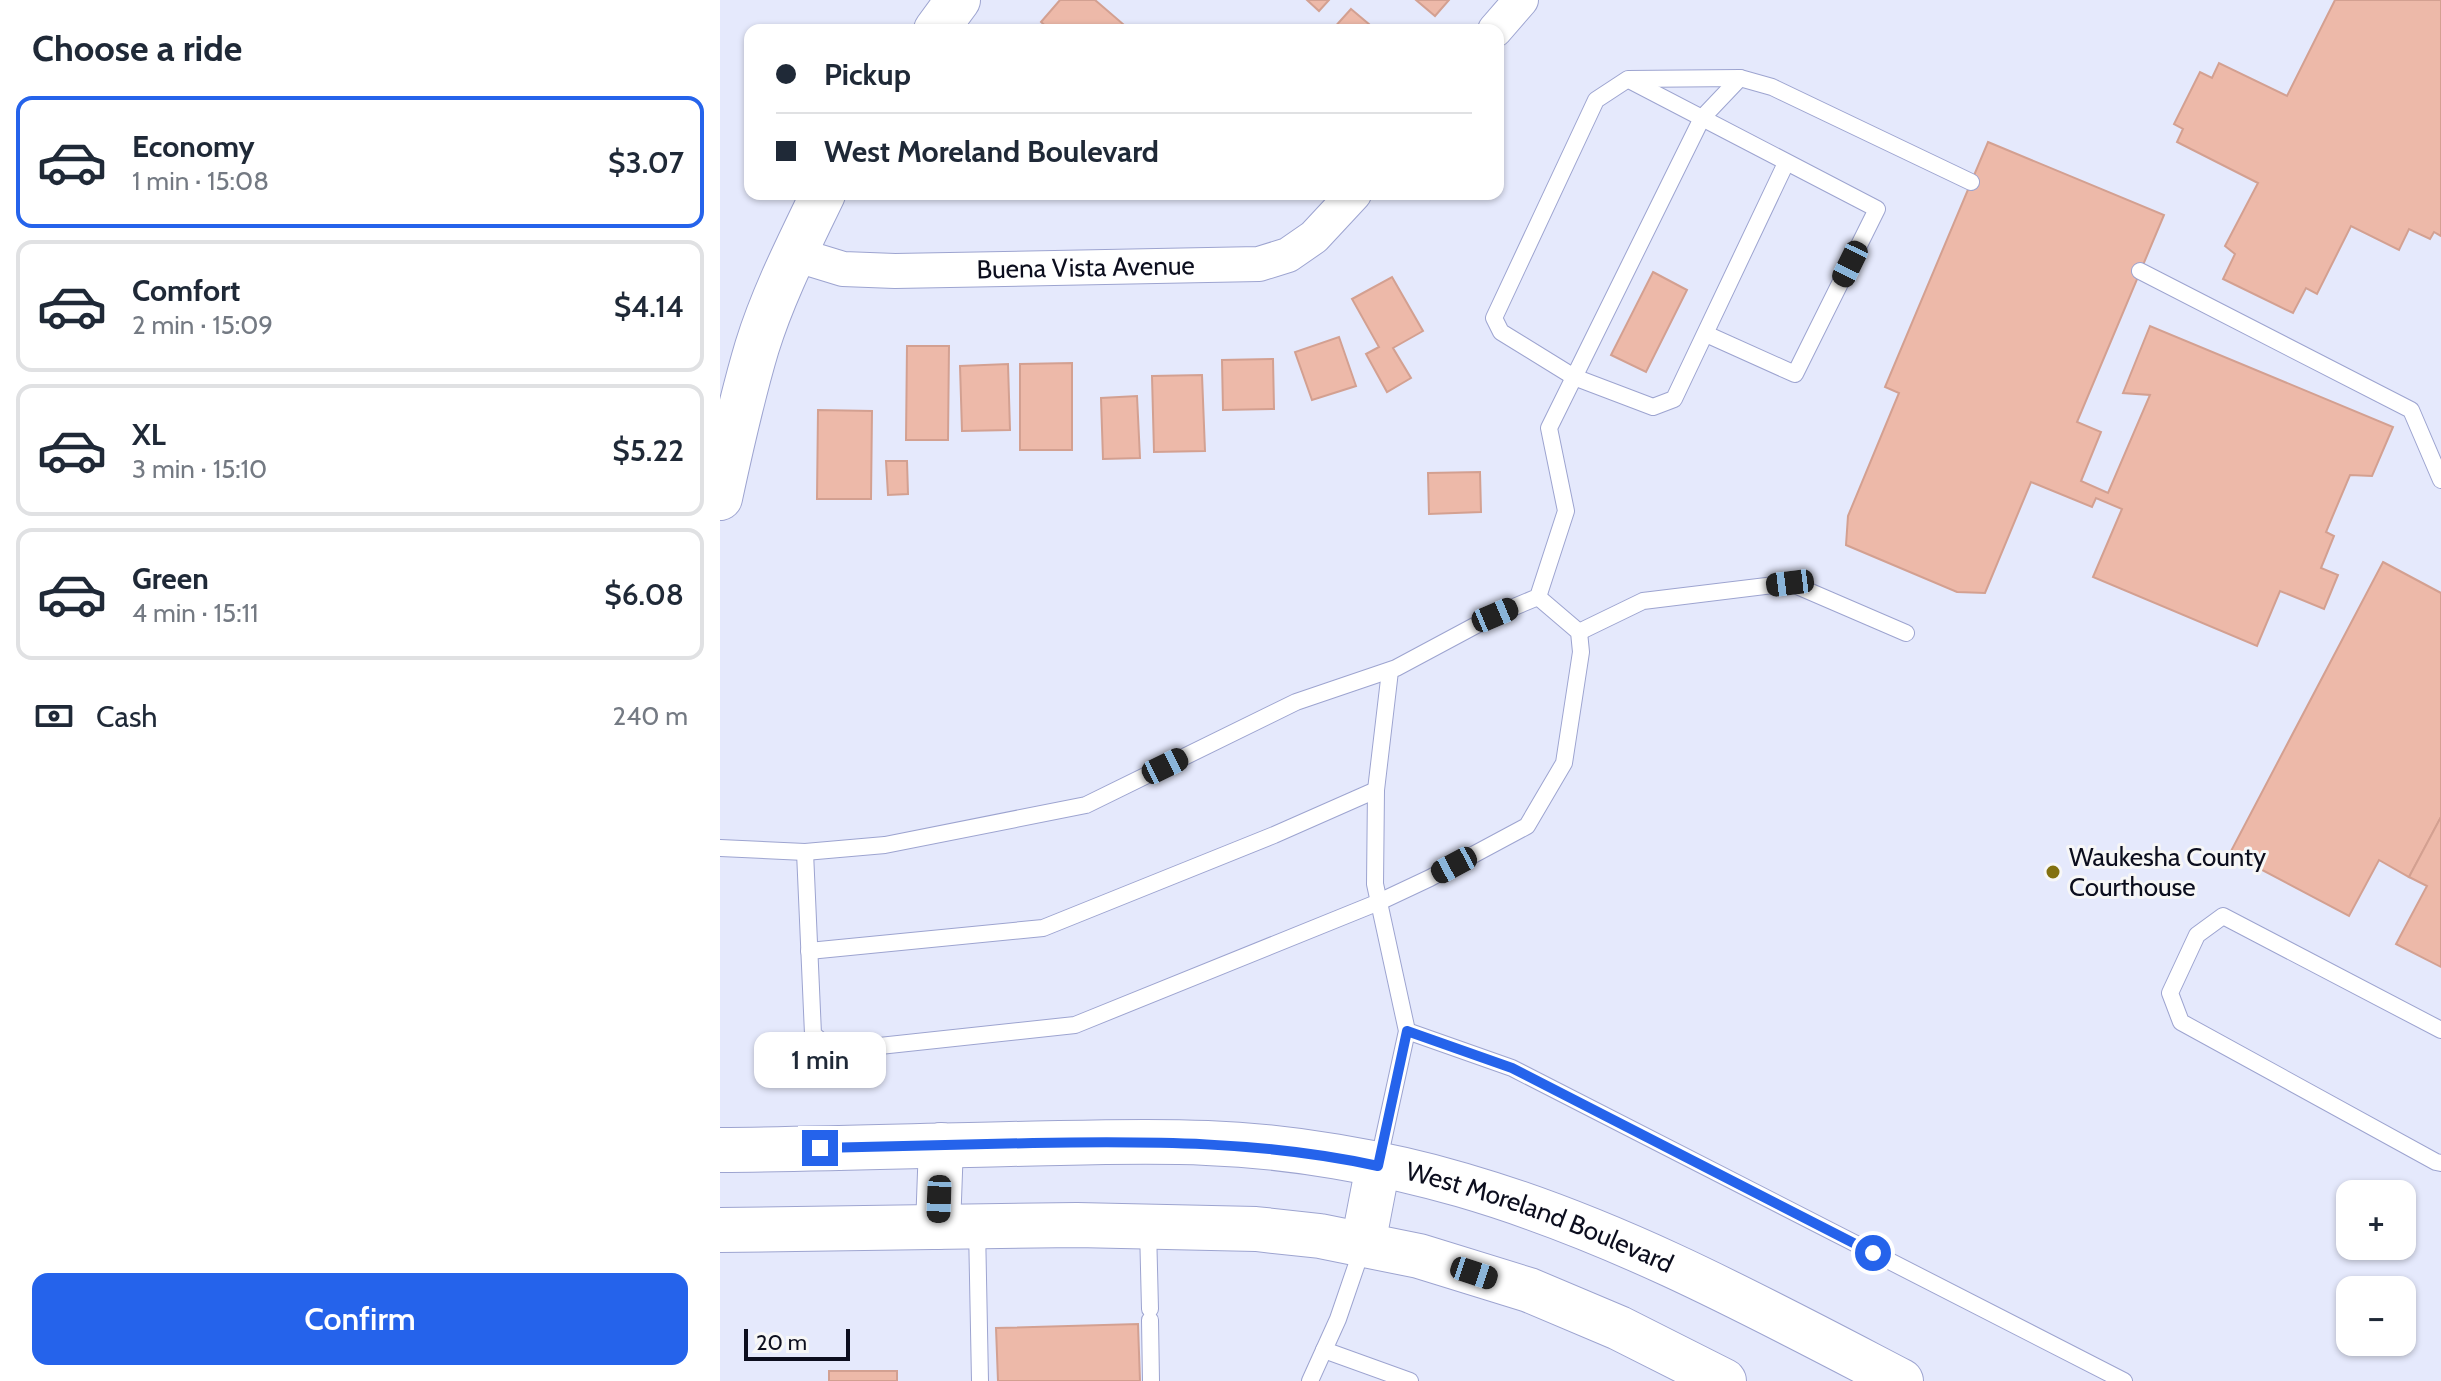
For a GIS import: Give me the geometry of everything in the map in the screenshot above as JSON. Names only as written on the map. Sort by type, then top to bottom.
[{"type":"street","points":[[940,24],[958,0]]},
{"type":"street","points":[[1500,24],[1521,0]]},
{"type":"street","points":[[720,498],[757,345],[820,200]]},
{"type":"street","name":"Buena Vista Avenue","points":[[794,254],[843,269],[895,271],[1259,264],[1288,255],[1314,237],[1348,200]]},
{"type":"street","name":"West Moreland Boulevard","points":[[720,1150],[1137,1141],[1211,1143],[1288,1151],[1378,1166],[1460,1184],[1554,1214],[1610,1237],[1752,1304],[1901,1381]]},
{"type":"street","points":[[941,1145],[958,1226]]},
{"type":"street","points":[[1363,1244],[1378,1166]]},
{"type":"street","points":[[720,1230],[1148,1226],[1256,1229],[1320,1236],[1419,1256],[1529,1290],[1619,1328],[1724,1381]]},
{"type":"lane","points":[[720,848],[805,852],[885,845],[1086,805],[1296,702],[1390,671],[1495,615],[1538,597],[1566,511],[1549,428],[1702,118],[1740,78]]},
{"type":"lane","points":[[1786,163],[1674,399],[1653,407],[1574,377],[1501,332],[1494,318],[1596,100],[1628,79],[1740,78],[1772,87],[1971,182]]},
{"type":"lane","points":[[1628,79],[1877,209],[1795,374],[1706,334]]},
{"type":"lane","points":[[2140,271],[2411,410],[2441,480]]},
{"type":"lane","points":[[1579,632],[1643,601],[1790,583],[1906,633]]},
{"type":"lane","points":[[805,852],[813,1034],[833,1051],[1075,1025],[1379,902],[1527,826],[1564,763],[1581,652],[1579,632],[1538,597]]},
{"type":"lane","points":[[1378,1166],[1407,1031],[1375,884],[1376,790],[1390,671]]},
{"type":"lane","points":[[809,951],[1043,928],[1274,835],[1376,790]]},
{"type":"lane","points":[[2441,1030],[2223,916],[2197,935],[2170,993],[2181,1022],[2441,1163]]},
{"type":"lane","points":[[1407,1031],[1512,1068],[2124,1381]]},
{"type":"lane","points":[[958,1226],[980,1381]]},
{"type":"lane","points":[[1148,1226],[1151,1381]]},
{"type":"lane","points":[[1310,1381],[1338,1319],[1363,1244]]},
{"type":"lane","points":[[1324,1350],[1410,1381]]},
{"type":"building","points":[[1060,0],[1095,0],[1123,24],[1043,24],[1041,22]]},
{"type":"building","points":[[1307,0],[1329,0],[1319,11]]},
{"type":"building","points":[[1416,0],[1449,0],[1435,16]]},
{"type":"building","points":[[2335,0],[2441,0],[2441,236],[2434,232],[2430,239],[2409,229],[2399,250],[2351,226],[2317,294],[2306,288],[2293,313],[2223,279],[2235,254],[2225,246],[2258,183],[2177,142],[2183,129],[2174,124],[2200,72],[2212,78],[2219,63],[2287,96]]},
{"type":"building","points":[[1351,9],[1369,24],[1337,24]]},
{"type":"building","points":[[1988,142],[2164,215],[2077,422],[2101,432],[2081,481],[2108,493],[2150,395],[2123,393],[2150,326],[2393,427],[2372,476],[2350,475],[2326,532],[2334,536],[2321,568],[2338,575],[2324,609],[2280,591],[2257,646],[2093,577],[2122,509],[2096,498],[2092,507],[2031,482],[1985,593],[1957,592],[1846,545],[1848,516],[1899,393],[1885,387]]},
{"type":"building","points":[[1653,272],[1687,290],[1646,372],[1611,355]]},
{"type":"building","points":[[1392,277],[1423,331],[1393,348],[1411,378],[1387,392],[1366,354],[1379,347],[1352,299]]},
{"type":"building","points":[[1339,337],[1356,386],[1312,400],[1295,352]]},
{"type":"building","points":[[907,346],[949,346],[948,440],[906,440]]},
{"type":"building","points":[[1273,359],[1274,409],[1223,410],[1222,360]]},
{"type":"building","points":[[1072,363],[1072,450],[1020,450],[1020,364]]},
{"type":"building","points":[[1008,364],[1010,430],[962,431],[960,366]]},
{"type":"building","points":[[1202,375],[1205,451],[1154,452],[1152,376]]},
{"type":"building","points":[[1137,396],[1140,458],[1103,459],[1101,398]]},
{"type":"building","points":[[818,410],[872,411],[871,499],[817,499]]},
{"type":"building","points":[[886,461],[907,461],[908,494],[888,495]]},
{"type":"building","points":[[1480,472],[1481,512],[1429,514],[1428,473]]},
{"type":"building","points":[[2383,562],[2441,593],[2441,817],[2409,877],[2379,860],[2349,916],[2230,853]]},
{"type":"building","points":[[2441,817],[2441,967],[2396,944],[2427,886],[2409,877]]},
{"type":"building","points":[[1138,1324],[1140,1381],[998,1381],[996,1328]]},
{"type":"building","points":[[829,1371],[897,1371],[897,1381],[829,1381]]},
{"type":"place","name":"Waukesha County Courthouse","points":[[2053,872]]},
{"type":"route","points":[[820,1148],[1137,1141],[1211,1143],[1288,1151],[1378,1166],[1407,1031],[1512,1068],[1873,1253]]}]
